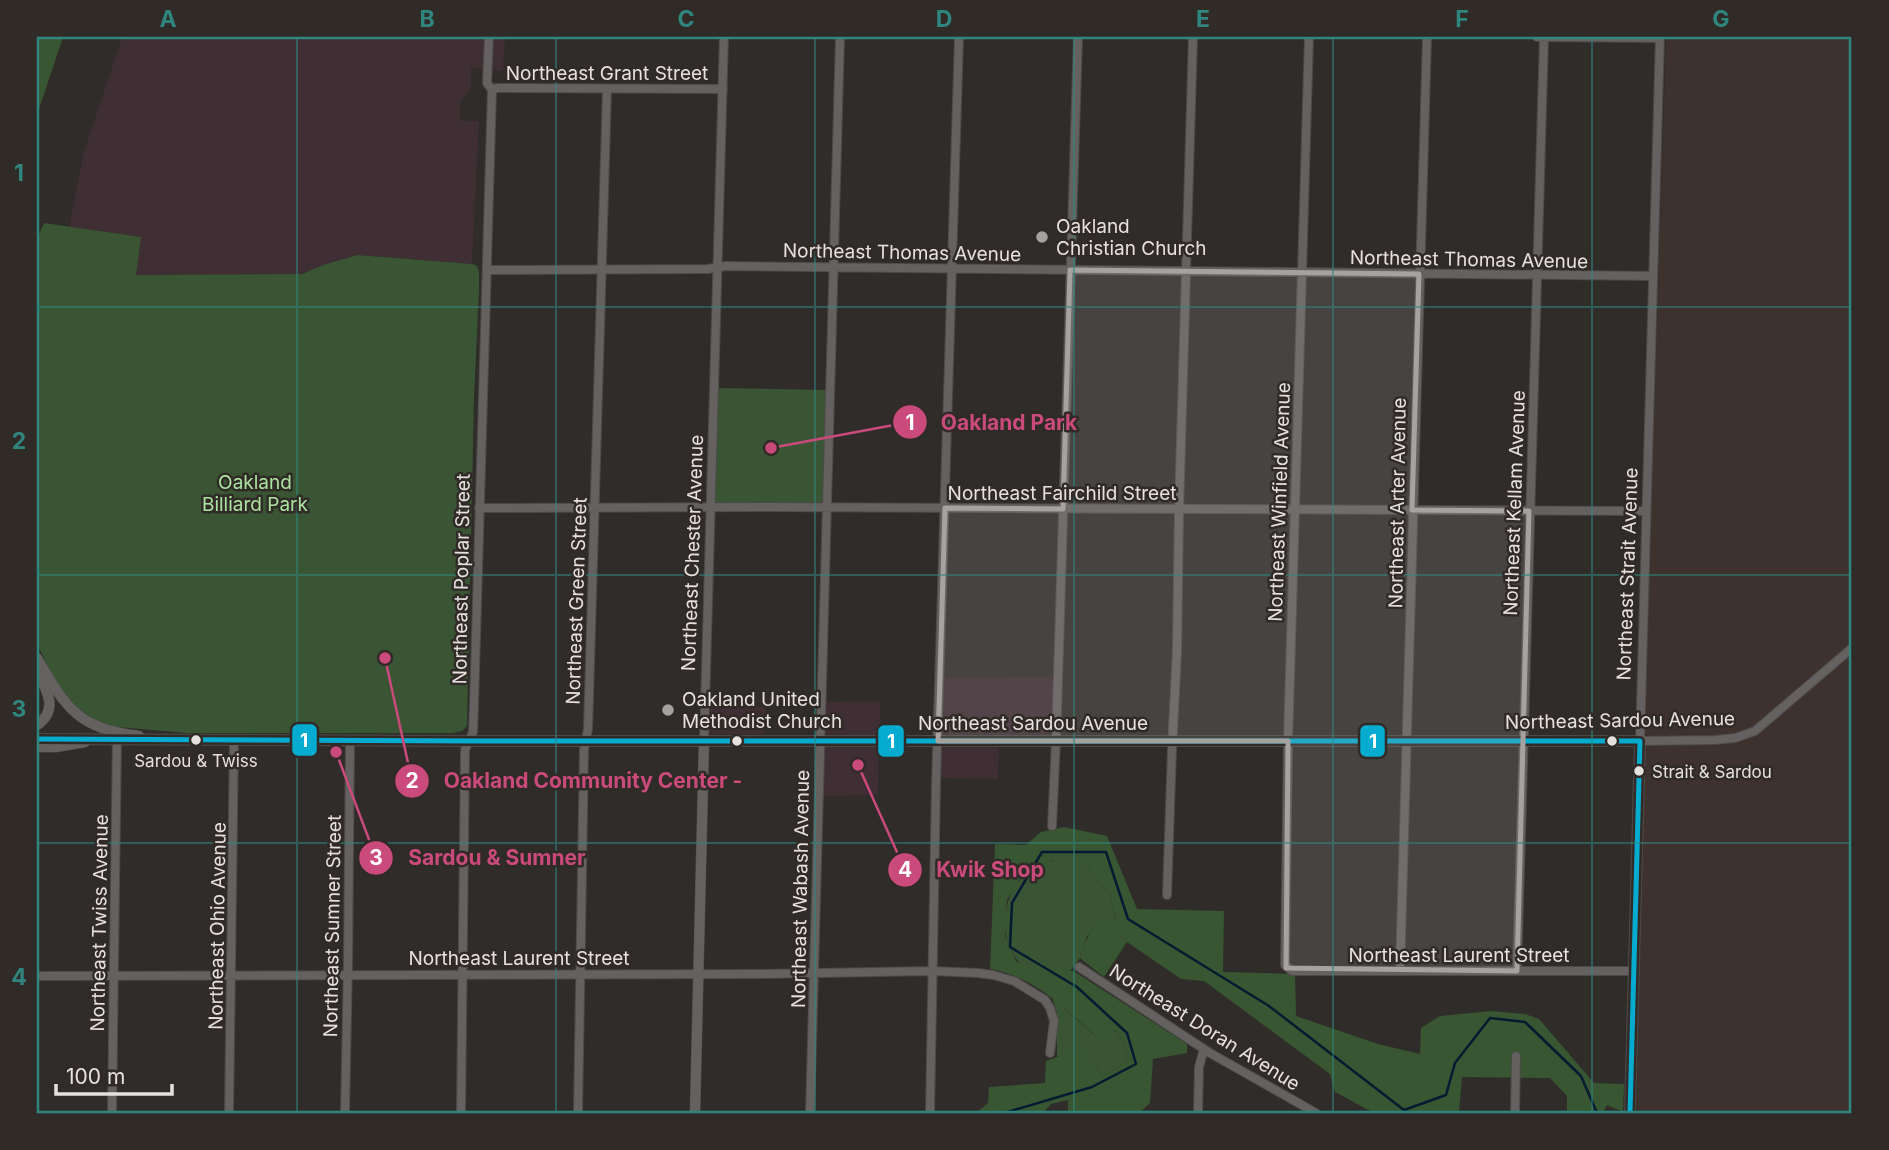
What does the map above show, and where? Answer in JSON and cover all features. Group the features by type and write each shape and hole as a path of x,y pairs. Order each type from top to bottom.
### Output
{"main road":[{"name":"Northeast Sardou Avenue","path":"37,739 1640,741"},
{"name":"Northeast Strait Avenue","path":"1630,1113 1640,741"}],"street":[{"name":"Northeast Poplar Street","path":"461,1113 465,750 473,732 492,90 488,83 489,37"},
{"name":"Northeast Chester Avenue","path":"695,1113 724,37"},
{"name":"Northeast Wabash Avenue","path":"810,1113 840,37"},
{"path":"930,1113 937,741 959,37"},
{"path":"1052,826 1078,37"},
{"path":"1167,895 1177,650 1193,37"},
{"name":"Northeast Winfield Avenue","path":"1286,968 1288,741 1309,37"},
{"name":"Northeast Arter Avenue","path":"1400,971 1427,37"},
{"path":"1536,37 1660,37"},
{"name":"Northeast Kellam Avenue","path":"1517,971 1544,37"},
{"name":"Northeast Strait Avenue","path":"1640,741 1660,37"},
{"name":"Northeast Green Street","path":"578,1113 584,750 589,716 607,89"},
{"name":"Northeast Grant Street","path":"492,90 723,89"},
{"name":"Northeast Thomas Avenue","path":"487,270 708,269 726,266 1653,276"},
{"name":"Northeast Fairchild Street","path":"478,509 711,507 1646,511"},
{"name":"Northeast Sardou Avenue","path":"1640,741 1715,740 1735,738 1755,731 1852,648"},
{"path":"37,658 55,689 72,710 117,737"},
{"path":"37,671 46,688 50,706 47,716 37,725"},
{"name":"Northeast Twiss Avenue","path":"112,1113 117,737"},
{"name":"Northeast Sardou Avenue","path":"37,747 56,747 97,740"},
{"name":"Northeast Ohio Avenue","path":"229,1113 234,740"},
{"name":"Northeast Sumner Street","path":"345,1113 350,740"},
{"name":"Northeast Doran Avenue","path":"1079,967 1204,1049 1304,1110 1316,1113"},
{"name":"Northeast Laurent Street","path":"1286,968 1292,971 1633,971"},
{"name":"Northeast Laurent Street","path":"37,976 932,971 978,973 1002,976 1041,996 1050,1008 1054,1021 1051,1053"},
{"path":"1198,1113 1199,1067 1204,1049"},
{"path":"1515,1113 1516,1056"}],"highlighted area":[{"path":"1070,270 1419,274 1412,510 1529,511 1517,971 1286,968 1288,741 938,741 945,508 1063,509"}],"shaded area":[{"path":"122,37 505,37 503,71 471,67 471,88 460,101 460,121 479,121 472,264 357,255 302,274 136,275 141,237 69,228 84,151"},
{"path":"1666,37 1852,37 1852,1113 1637,1113 1644,749"},
{"path":"1054,677 1052,728 1046,735 943,734 944,678"},
{"path":"880,701 881,735 826,733 826,702"},
{"path":"710,707 765,707 764,734 710,734"},
{"path":"828,746 879,746 878,795 821,796 823,750"},
{"path":"947,746 999,746 998,779 941,778 941,751"}],"green space":[{"path":"37,37 63,37 37,115"},
{"name":"Oakland Billiard Park","path":"44,223 141,237 136,275 302,274 357,255 477,266 479,290 467,726 462,731 187,733 117,727 98,721 74,706 56,682 37,644 37,239"},
{"path":"715,388 830,390 827,507 711,507"},
{"path":"1064,827 1107,836 1137,909 1224,911 1223,972 1295,974 1296,1016 1378,1044 1420,1054 1421,1028 1440,1016 1491,1011 1525,1014 1539,1019 1594,1083 1624,1084 1623,1112 1607,1105 1603,1113 1567,1113 1567,1096 1550,1078 1462,1077 1459,1113 1374,1113 1335,1092 1330,1074 1204,981 1181,979 1127,942 1104,977 1080,958 1091,932 1101,924 1116,919 1109,894 1089,869 1080,848 1051,861 1036,885 1021,877 1007,900 1005,936 1016,961 1032,970 1060,967 1075,972 1187,1044 1187,1053 1153,1059 1150,1103 1139,1113 1068,1113 1068,1100 1051,1104 1043,1113 976,1113 988,1103 989,1087 1045,1083 1046,1061 1081,1048 1102,1077 1128,1061 1123,1041 1115,1030 1102,1042 1051,997 1007,973 990,969 995,844 1026,845 1041,832"},
{"path":"1081,847 1089,869 1109,894 1116,920 1087,936 1080,958 1070,971 1027,968 1017,960 1005,933 1009,900 1014,888 1032,871"},
{"path":"1052,997 1102,1042 1114,1029 1123,1041 1128,1061 1102,1077 1081,1049 1057,1057 1057,1013"}],"waterway":[{"path":"1004,1113 1092,1087 1136,1064 1127,1033 1077,987 1010,947 1012,903 1042,852 1106,852 1128,919 1269,1006 1404,1110 1446,1095 1455,1063 1490,1018 1525,1022 1581,1076 1597,1113"}],"transit line":[{"name":"1","path":"37,739 1640,741"},
{"name":"1","path":"1630,1113 1640,741"}],"place":[{"name":"Oakland Christian Church","path":"1042,237"},
{"name":"Oakland Park","path":"771,448"},
{"name":"Oakland Community Center -","path":"385,658"},
{"name":"Oakland United Methodist Church","path":"668,710"},
{"name":"Sardou & Twiss","path":"196,740"},
{"name":"Sardou & Sumner","path":"336,752"},
{"name":"Kwik Shop","path":"858,765"},
{"name":"Strait & Sardou","path":"1639,771"}]}
